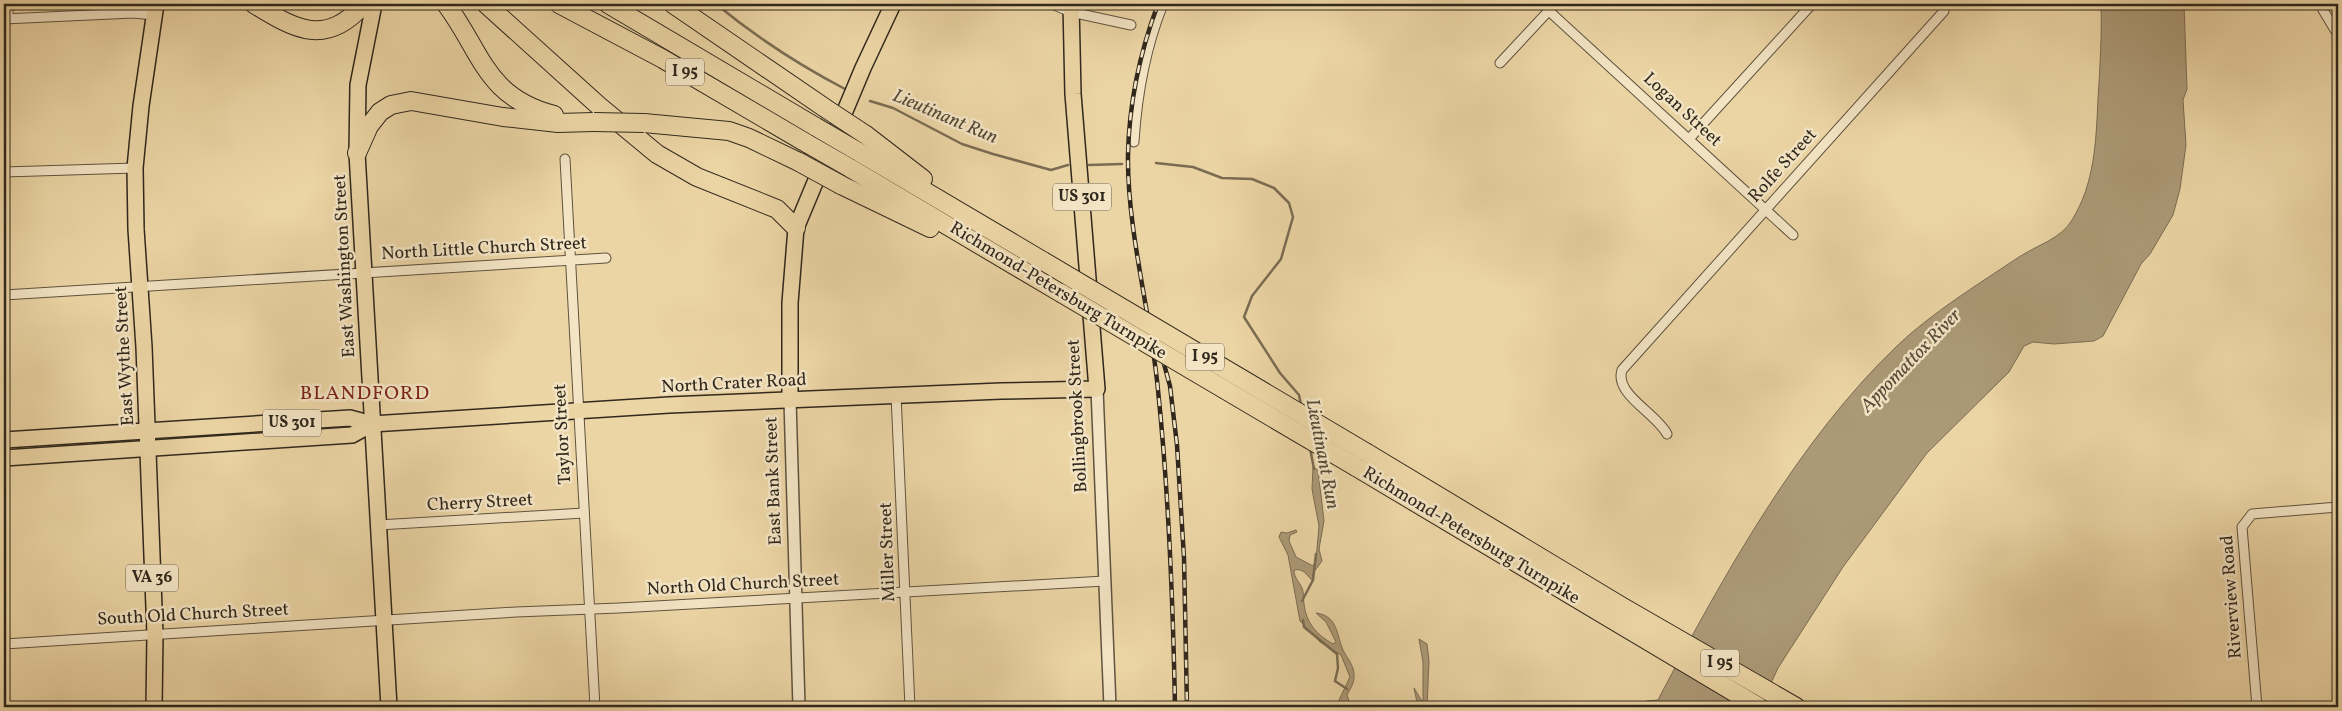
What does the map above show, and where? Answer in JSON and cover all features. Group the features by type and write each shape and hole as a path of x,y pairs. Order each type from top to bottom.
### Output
{"highway":[{"path":"254,4 294,27 316,31 338,27 364,4"},
{"path":"446,4 479,61 505,90 525,104 545,112 594,122"},
{"path":"486,4 599,106 657,154 697,177 777,209 796,228"},
{"name":"Richmond-Petersburg Turnpike","path":"559,4 663,59 850,168 1759,707"},
{"name":"Richmond-Petersburg Turnpike","path":"608,4 1795,707"},
{"path":"661,4 721,37"},
{"path":"673,4 866,136 991,230"},
{"path":"357,153 369,126 380,112 392,105 411,101 503,117 558,123 644,123 729,131 749,138 799,162 841,185 1034,278"}],"main road":[{"name":"East Washington Street","path":"374,4 358,85 357,153 389,707"},
{"name":"East Bank Street","path":"790,400 790,303 796,228 863,68 893,4"},
{"name":"Bollingbrook Street","path":"1071,8 1073,94 1098,389"},
{"name":"East Wythe Street","path":"154,707 155,634 141,286 136,229 135,168 140,106 155,9"},
{"name":"North Crater Road","path":"372,424 790,400 1098,389"},
{"name":"US 301","path":"4,440 350,418 372,424"},
{"name":"US 301","path":"4,458 352,436 372,424"}],"street":[{"path":"8,4 6,19 127,13 155,9"},
{"path":"1052,4 1130,25"},
{"path":"1134,142 1139,83 1153,31 1163,4"},
{"path":"1689,139 1812,4"},
{"name":"Rolfe Street","path":"1667,434 1657,419 1624,390 1620,381 1622,370 1934,23 1944,11 1943,4"},
{"path":"2322,4 2323,10 2338,35"},
{"path":"1500,63 1552,7"},
{"name":"Logan Street","path":"1552,7 1689,139 1793,235"},
{"name":"Taylor Street","path":"565,159 569,260 595,707"},
{"path":"4,172 135,168"},
{"name":"North Little Church Street","path":"4,295 606,258"},
{"name":"Bollingbrook Street","path":"1098,389 1110,707"},
{"name":"Miller Street","path":"896,395 910,707"},
{"name":"East Bank Street","path":"790,400 799,707"},
{"name":"Riverview Road","path":"2257,707 2242,527 2252,514 2338,507"},
{"name":"Cherry Street","path":"378,525 584,513"},
{"name":"North Old Church Street","path":"384,620 1105,581"},
{"name":"South Old Church Street","path":"4,644 384,620"}],"water":[{"name":"Appomattox River","path":"2101,4 2184,4 2187,89 2183,100 2186,145 2180,189 2173,215 2150,254 2141,264 2103,336 2094,341 2054,344 2033,342 2024,346 2009,372 1927,453 1843,567 1778,668 1760,707 1645,707 1646,701 1658,700 1736,558 1795,466 1827,423 1861,383 1897,346 1924,322 2019,257 2055,237 2072,220 2080,206 2090,177 2093,161 2101,51"},
{"path":"1313,467 1318,470 1324,521 1319,549 1322,561 1313,573 1312,580 1305,572 1300,570 1294,570 1294,573 1303,590 1305,611 1313,628 1333,644 1336,642 1326,622 1316,613 1329,618 1336,628 1341,646 1354,673 1354,680 1347,695 1351,707 1343,707 1339,700 1350,677 1341,655 1320,642 1300,621 1288,555 1279,537 1281,532 1287,533 1296,530 1297,532 1290,535 1289,541 1296,557 1313,566 1316,560 1319,526 1312,489"},
{"path":"1419,639 1427,644 1429,661 1427,707 1418,707 1414,688 1423,703 1423,662"}],"waterway":[{"name":"Lieutinant Run","path":"716,4 778,50 845,89"},
{"name":"Lieutinant Run","path":"870,101 893,108 962,144 1051,170 1068,165"},
{"name":"Lieutinant Run","path":"1156,163 1193,167 1222,178 1252,179 1274,188 1289,203 1293,217 1281,259 1252,296 1244,317 1280,373 1299,395 1301,405"},
{"name":"Lieutinant Run","path":"1089,165 1122,164"},
{"name":"Lieutinant Run","path":"1310,448 1314,469"},
{"name":"Lieutinant Run","path":"1302,601 1313,580 1316,554"},
{"name":"Lieutinant Run","path":"1303,620 1304,627 1337,654 1338,668 1335,681 1347,689"}],"railway":[{"path":"1158,4 1141,59 1133,97 1128,155 1131,213 1155,361 1162,430 1170,549 1175,707"},
{"path":"1158,342 1170,386 1177,445 1184,558 1187,707"}],"district":[{"name":"BLANDFORD","path":"365,394"}]}
